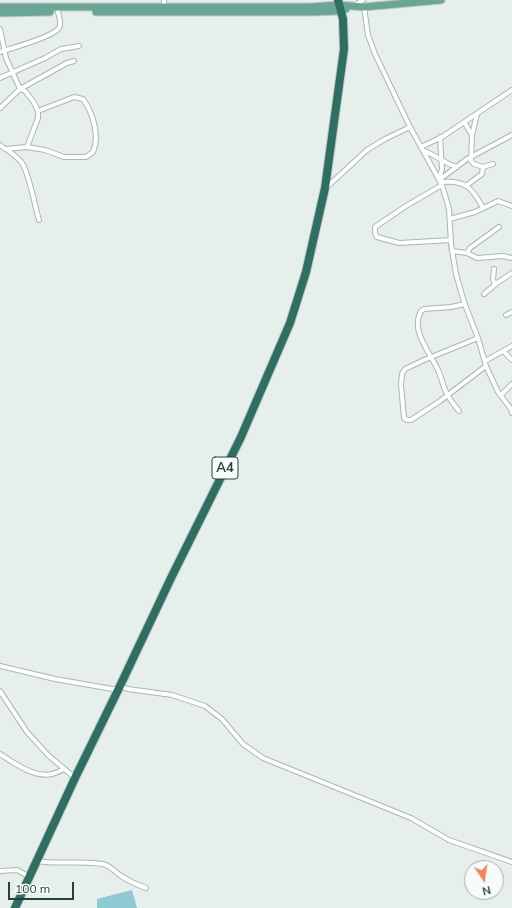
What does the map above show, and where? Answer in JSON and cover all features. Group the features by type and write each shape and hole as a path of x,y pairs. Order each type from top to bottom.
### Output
{"highway":[{"name":"A4","path":"15,908 75,778 171,578 241,437 290,323 306,272 325,188 344,49 344,19 339,5"}],"main road":[{"path":"0,7 164,3 310,7 339,5 353,7 364,4 441,0"},
{"path":"0,13 313,12 339,5"}],"street":[{"path":"364,4 368,35 375,54 410,127 441,182 446,197 450,219 452,251 456,274 465,304 486,364 501,395 512,411"},
{"path":"2,51 56,31 61,23 58,12"},
{"path":"0,29 2,51 20,89 25,91 33,101 38,111 38,118 27,147"},
{"path":"0,78 45,58 61,49 79,46"},
{"path":"0,108 20,89 67,63 74,61"},
{"path":"423,149 512,90"},
{"path":"5,149 27,147 45,150 64,157 91,155 97,138 88,106 81,98 71,98 38,111"},
{"path":"477,114 472,135 470,158 474,164 483,167 493,164"},
{"path":"464,122 472,135"},
{"path":"325,188 367,150 385,139 410,127"},
{"path":"451,240 399,243 377,237 375,233 376,227 441,182 457,167 470,158 512,135"},
{"path":"440,138 442,161 441,182"},
{"path":"0,145 23,164 39,220"},
{"path":"423,149 442,161 457,167"},
{"path":"467,185 482,174 483,167"},
{"path":"441,182 456,182 467,185 477,197 482,208"},
{"path":"450,219 475,212 498,201 512,206"},
{"path":"467,253 470,248 499,227"},
{"path":"452,251 467,253 476,258 503,256 512,258"},
{"path":"494,270 495,285"},
{"path":"484,294 512,273"},
{"path":"459,411 447,395 439,371 422,342 418,327 418,315 421,310 465,304"},
{"path":"506,315 512,312"},
{"path":"478,338 411,365 405,369 402,374 401,385 404,418 411,420 512,346"},
{"path":"504,352 512,360"},
{"path":"501,395 512,384"},
{"path":"0,666 56,679 172,695 205,706 222,719 243,744 263,758 411,818 449,840 512,862"},
{"path":"0,691 27,732 41,748 75,778"},
{"path":"0,754 15,764 35,772 51,774 64,769"},
{"path":"38,861 53,864 81,862 104,864 138,886 146,888"},
{"path":"0,871 17,870 30,878"}],"water":[{"path":"132,890 137,908 97,908 97,899"}]}
